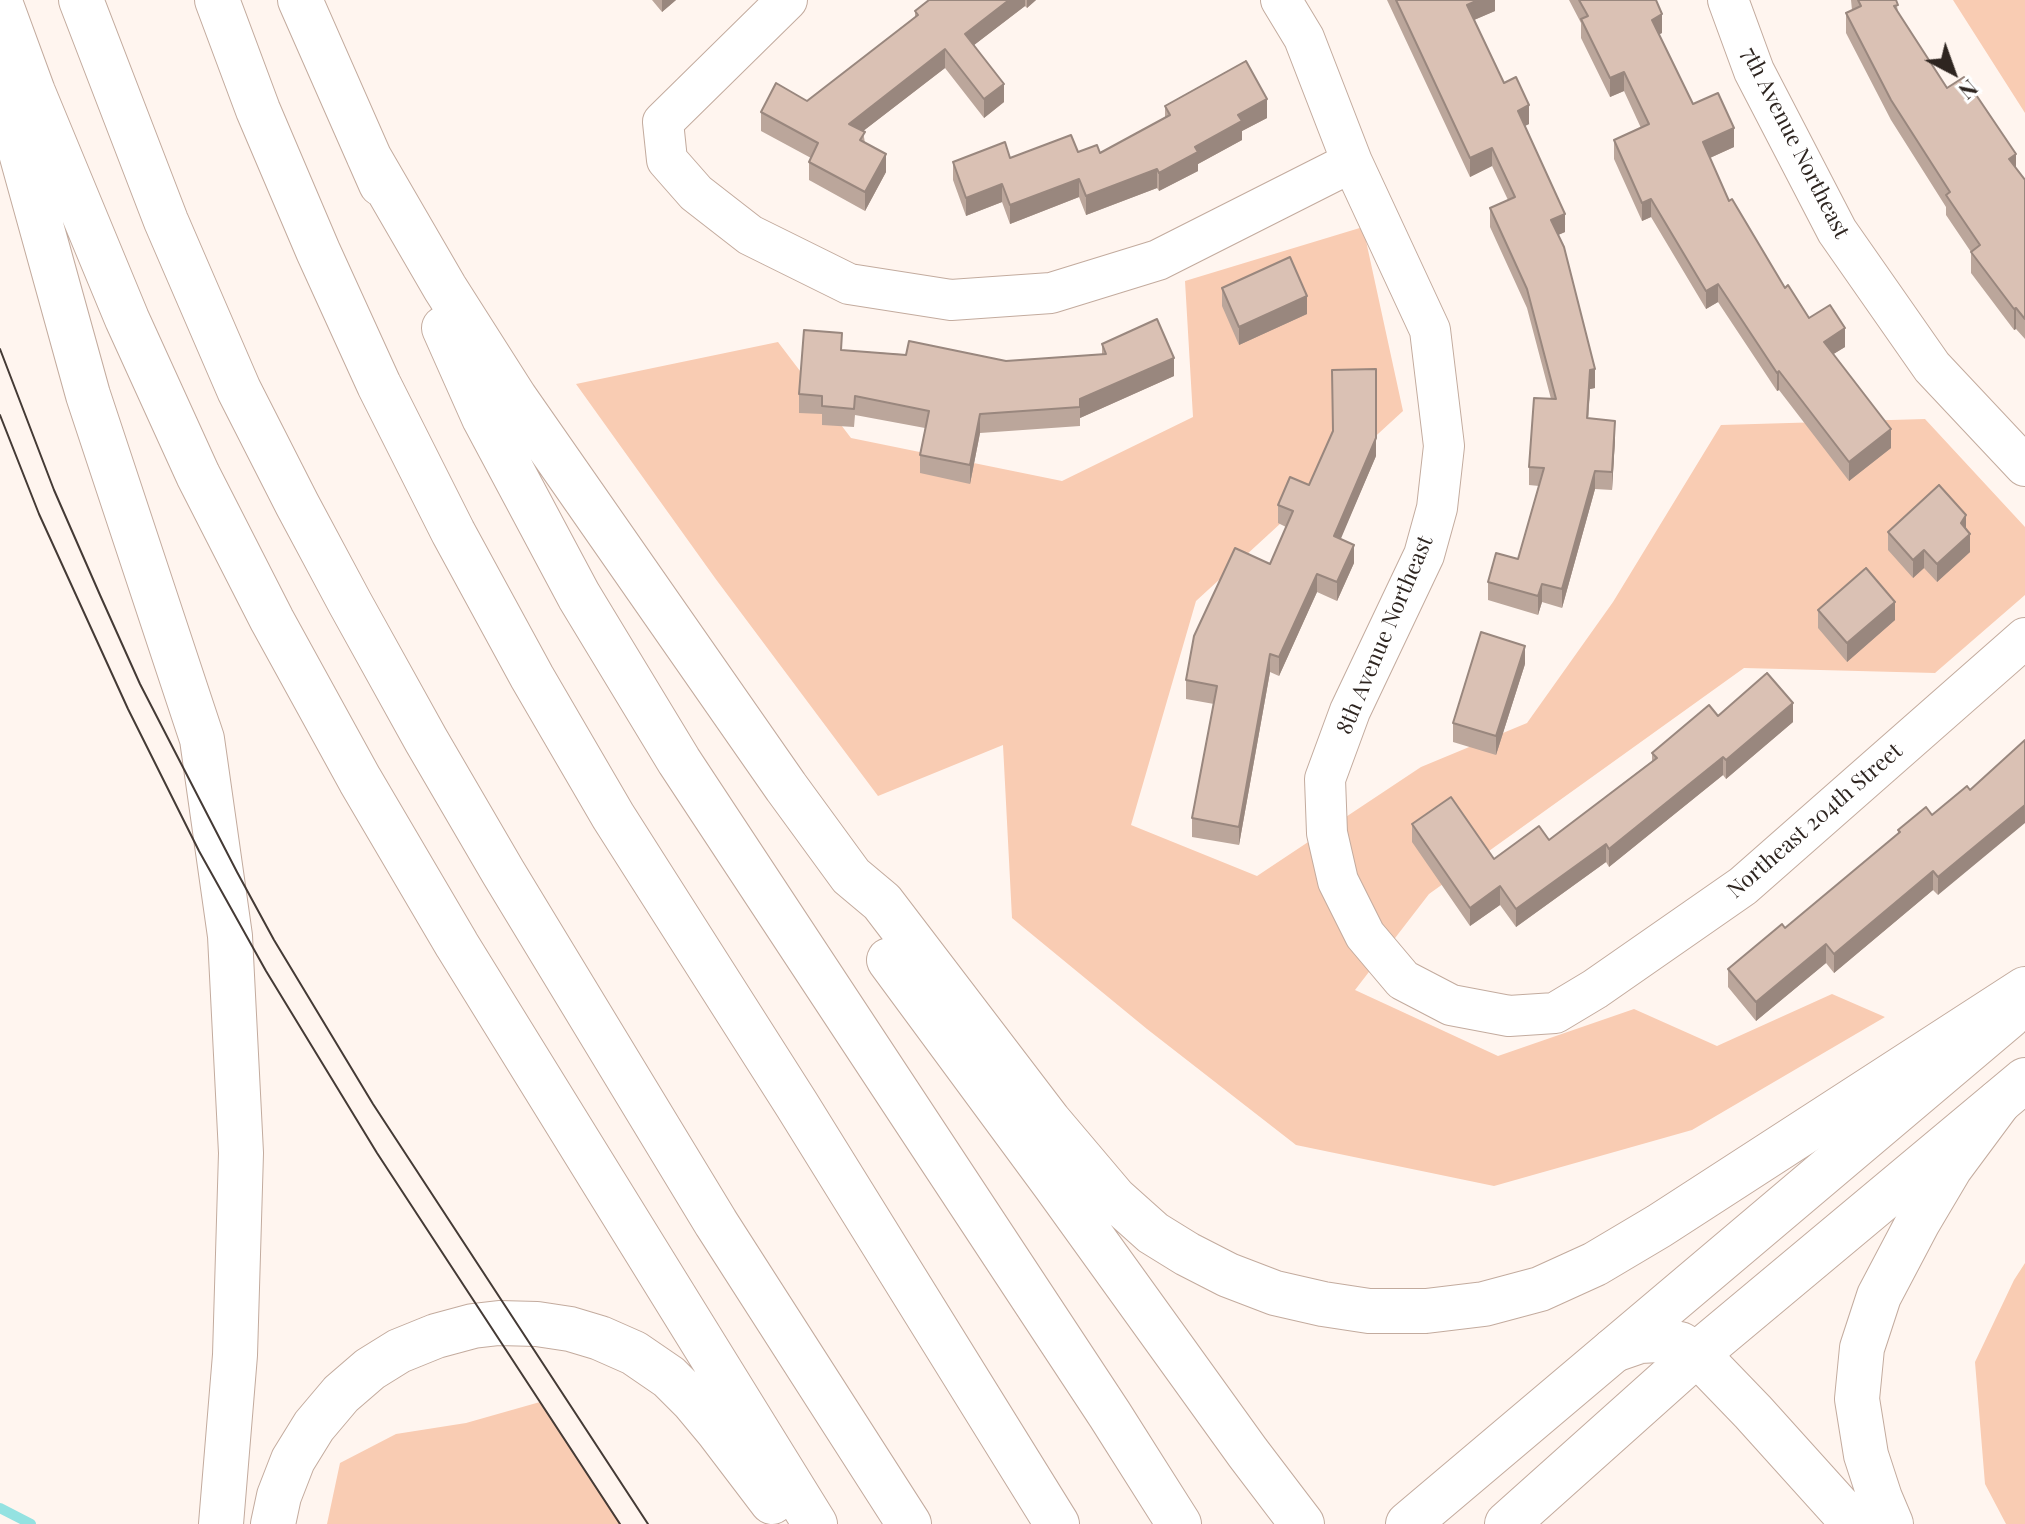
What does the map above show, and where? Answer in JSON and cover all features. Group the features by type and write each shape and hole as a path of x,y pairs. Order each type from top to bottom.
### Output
{"main road":[{"path":"81,0 166,221 239,390 350,603 441,766 716,1223 909,1524"},
{"path":"217,0 258,110 379,385 453,532 532,677 613,816 1057,1524"},
{"path":"300,0 484,418 579,596 679,761 1179,1524"},
{"path":"0,2 33,92 127,319 198,475 272,620 360,780 457,945 815,1524"},
{"path":"0,69 88,395 202,739 230,936 241,1153 235,1355 221,1524"},
{"path":"369,157 445,288 515,398 851,876 882,902 1049,1121 1115,1199 1153,1233 1228,1275 1275,1293 1369,1311 1426,1311 1484,1304 1540,1289 1595,1264 1659,1226 2025,989"},
{"path":"851,876 861,920 1302,1524"},
{"path":"1408,1524 2025,1003"},
{"path":"1507,1524 1697,1354 2012,1091"},
{"path":"1891,1524 1866,1455 1857,1399 1862,1348 1879,1296 1918,1222 1950,1168 2012,1091"},
{"path":"273,1524 279,1496 293,1460 314,1426 341,1394 370,1369 399,1351 436,1336 499,1323 537,1324 600,1338 634,1353 669,1377 718,1431 789,1524"},
{"path":"1614,1350 1640,1341 1659,1340 1680,1344 1697,1354 1854,1524"}],"street":[{"path":"787,0 663,122 667,160 696,193 750,235 849,284 951,300 1051,293 1158,260 1352,162"},
{"name":"8th Avenue Northeast","path":"1281,0 1304,38 1352,162 1430,330 1444,446 1437,508 1424,555 1350,711 1325,779 1327,833 1338,881 1365,935 1403,980 1451,1005 1509,1016 1555,1013 1595,989"},
{"name":"7th Avenue Northeast","path":"1728,0 1754,71 1837,231 1932,367 2025,466"},
{"name":"Northeast 204th Street","path":"1595,989 1743,886 2025,638"}],"shaded area":[{"path":"1953,0 2025,0 2025,113"},
{"path":"1363,227 1403,411 1196,601 1131,825 1257,876 1421,767 1527,723 1613,602 1721,425 1925,419 2025,527 2025,595 1935,673 1744,668 1429,894 1355,990 1498,1056 1634,1009 1717,1046 1832,994 1885,1017 1692,1130 1494,1186 1296,1145 1147,1029 1012,918 1003,745 878,796 715,578 576,384 778,342 851,438 1062,481 1193,417 1185,281"},
{"path":"2025,1263 2025,1524 2006,1524 1985,1484 1975,1362"},
{"path":"540,1402 621,1524 327,1524 340,1463 396,1434 466,1423"}],"building":[{"path":"929,0 1009,0 965,34 1004,84 984,99 945,49 849,124 865,132 860,140 886,154 865,192 809,162 818,143 761,112 776,83 807,101 918,15 915,11"},
{"path":"1396,0 1478,0 1467,5 1504,83 1516,77 1529,105 1518,111 1565,214 1551,220 1564,247 1595,369 1590,370 1587,418 1615,421 1612,472 1595,471 1562,589 1542,584 1538,596 1488,582 1496,553 1518,559 1544,468 1529,467 1534,398 1556,399 1527,289 1490,208 1515,197 1492,148 1470,158"},
{"path":"1579,0 1656,0 1662,14 1652,20 1693,104 1718,93 1734,128 1703,142 1729,201 1732,199 1785,288 1788,285 1809,318 1830,305 1845,328 1824,342 1891,429 1849,462 1779,371 1777,373 1718,284 1706,291 1651,199 1642,203 1614,140 1649,124 1624,72 1610,78 1581,19 1588,16"},
{"path":"1858,0 1896,0 1898,5 1894,6 1947,88 1964,77 2016,154 2009,159 2025,180 2025,319 1971,252 1980,245 1946,195 1950,192 1891,100 1846,13 1861,6"},
{"path":"1246,61 1267,99 1238,115 1242,121 1195,147 1198,152 1159,173 1157,169 1086,196 1079,179 1010,205 1002,184 966,198 953,162 1005,142 1010,158 1071,135 1078,152 1097,145 1100,153 1170,115 1165,106"},
{"path":"1290,257 1307,296 1239,327 1222,288"},
{"path":"1157,319 1174,358 1080,399 1080,407 980,414 970,465 920,455 929,411 855,396 854,409 822,406 822,396 799,394 804,330 842,333 841,350 906,355 909,341 1006,361 1106,354 1102,344"},
{"path":"1376,369 1376,438 1334,536 1354,545 1337,582 1317,574 1279,657 1270,654 1239,827 1192,818 1217,686 1186,680 1194,636 1235,548 1270,564 1293,511 1278,505 1290,477 1309,485 1333,431 1332,370"},
{"path":"1939,485 1966,515 1961,523 1970,534 1937,564 1924,550 1913,560 1888,532"},
{"path":"1866,568 1895,602 1847,643 1818,610"},
{"path":"1481,632 1525,646 1496,736 1453,723"},
{"path":"1767,673 1793,703 1726,760 1723,757 1609,849 1606,844 1516,909 1500,886 1470,908 1412,824 1451,797 1494,859 1539,826 1549,840 1657,758 1652,753 1709,705 1718,716"},
{"path":"2025,740 2025,805 1938,877 1933,871 1834,954 1826,944 1756,1002 1728,969 1782,924 1785,928 1926,807 1932,815 1967,786 1970,790"}],"waterway":[{"path":"0,1508 31,1524"}],"tram line":[{"path":"0,349 54,490 140,684 274,940 373,1104 648,1524"},
{"path":"0,415 39,514 128,709 199,851 266,971 377,1153 620,1524"}]}
